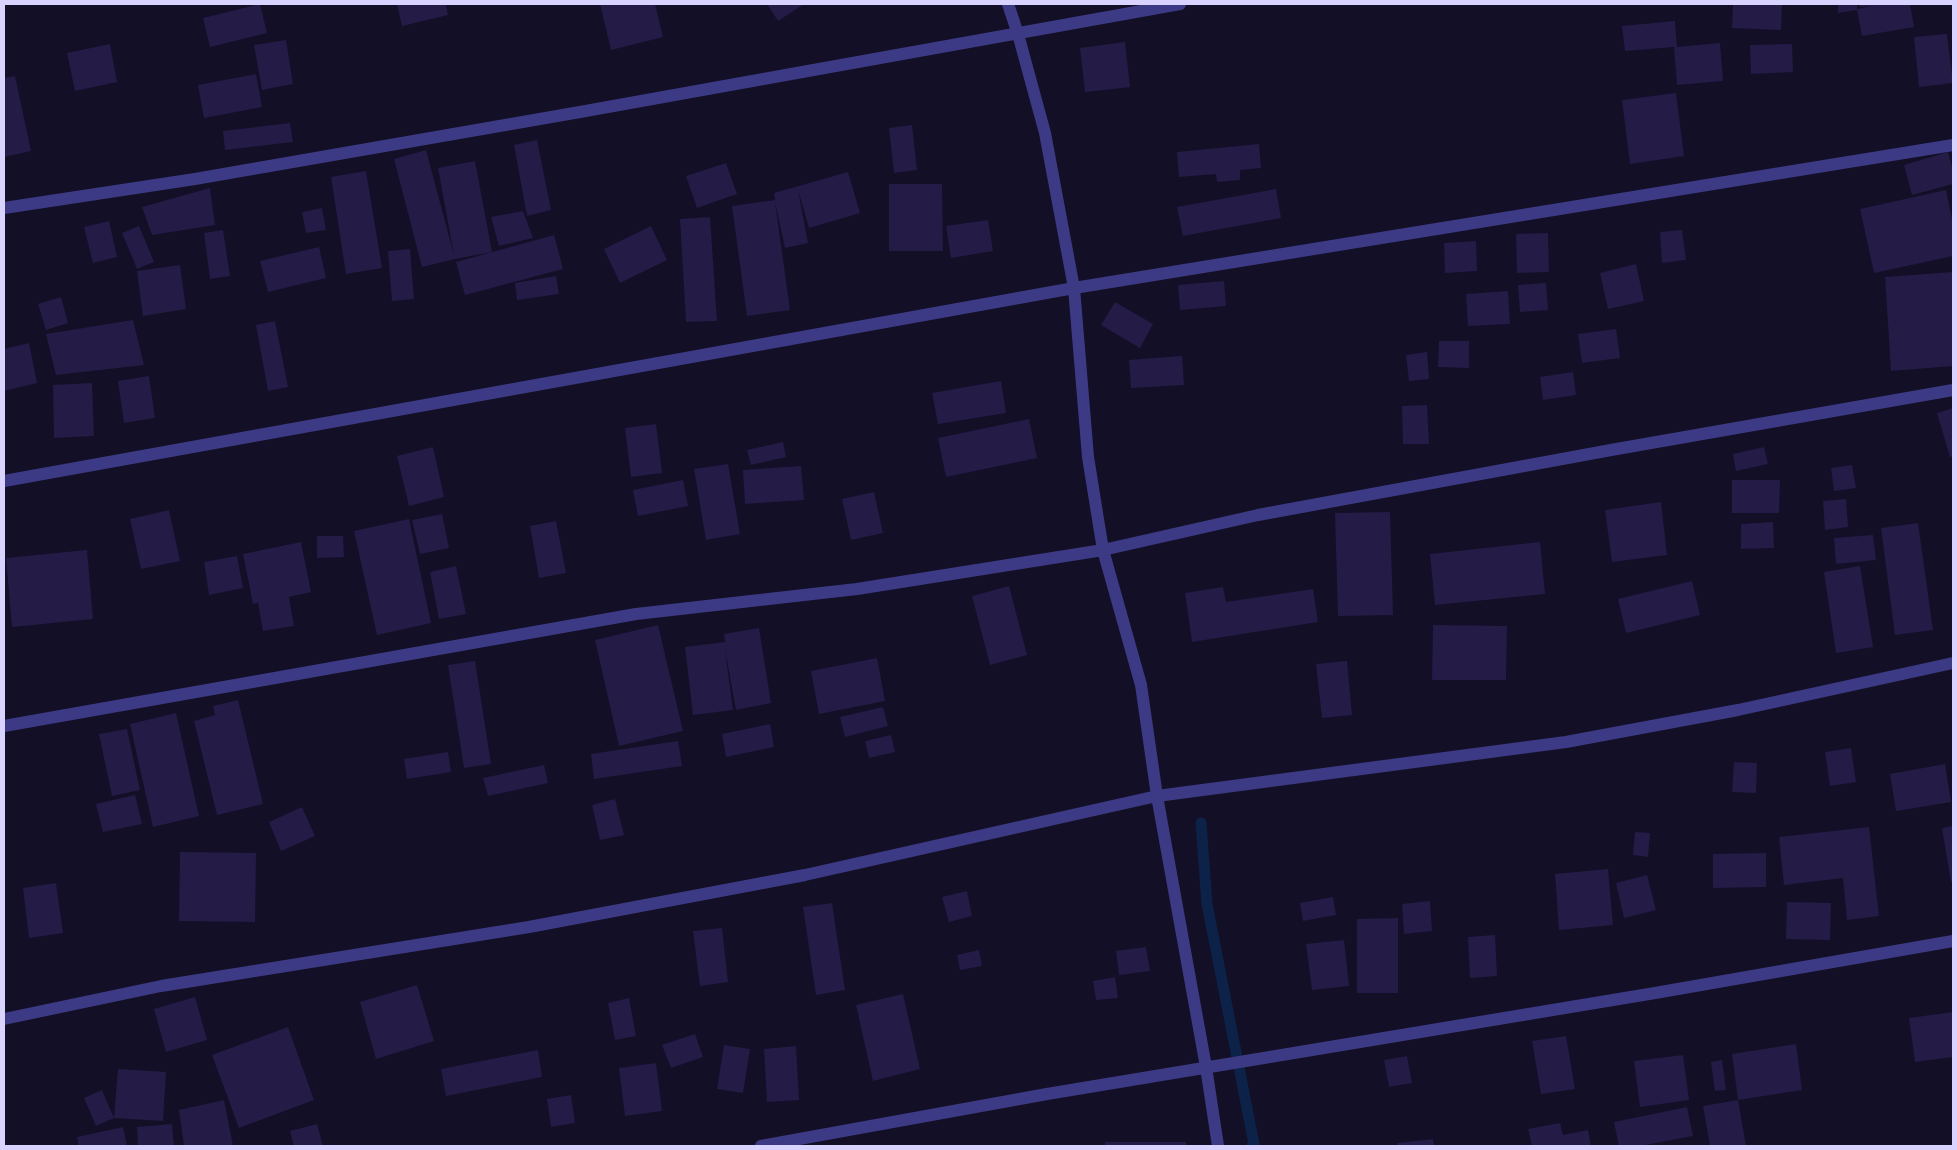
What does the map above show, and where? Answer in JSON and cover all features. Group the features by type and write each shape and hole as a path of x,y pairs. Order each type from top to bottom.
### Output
{"street":[{"path":"1008,4 1045,133 1074,288 1088,457 1103,550 1141,685 1157,796 1206,1067 1218,1146"},
{"path":"4,208 233,172 1180,4"},
{"path":"4,481 1074,288 1953,145"},
{"path":"4,726 636,614 857,589 1103,550 1258,515 1953,390"},
{"path":"4,1019 161,986 529,927 805,875 1157,796 1566,742 1738,710 1953,664"},
{"path":"762,1146 1047,1094 1953,941"}],"building":[{"path":"260,4 267,33 210,47 203,18"},
{"path":"397,4 446,4 448,15 402,26"},
{"path":"600,4 655,4 663,37 611,50"},
{"path":"767,4 804,4 778,21"},
{"path":"1733,4 1782,4 1781,30 1732,28"},
{"path":"1838,4 1857,4 1857,9 1871,6 1860,7 1859,4 1910,4 1914,27 1862,36 1857,10 1838,13"},
{"path":"1675,21 1677,47 1720,43 1723,81 1677,85 1674,47 1625,51 1622,26"},
{"path":"1947,34 1953,83 1919,87 1914,37"},
{"path":"286,40 293,84 262,90 254,45"},
{"path":"1125,42 1130,87 1085,92 1080,48"},
{"path":"110,44 117,82 75,91 67,53"},
{"path":"1792,44 1793,72 1751,74 1750,45"},
{"path":"256,74 262,107 204,118 198,85"},
{"path":"15,76 31,151 4,157 4,78"},
{"path":"1676,93 1684,156 1630,164 1622,100"},
{"path":"290,123 293,142 225,150 223,131"},
{"path":"912,125 917,170 894,173 889,128"},
{"path":"537,140 551,210 527,216 514,145"},
{"path":"1259,144 1261,168 1240,170 1240,180 1217,182 1216,174 1179,177 1177,152"},
{"path":"426,150 454,255 438,168 475,161 492,252 422,267 394,159"},
{"path":"1948,152 1953,171 1953,184 1912,195 1904,165"},
{"path":"726,163 737,194 697,208 686,176"},
{"path":"366,171 382,268 346,274 331,177"},
{"path":"848,172 860,213 809,228 798,190 808,243 785,248 775,202 790,310 747,316 732,206 775,200 774,193"},
{"path":"889,184 942,184 943,251 889,251"},
{"path":"210,188 215,225 152,235 142,207"},
{"path":"1276,189 1281,218 1183,236 1177,207"},
{"path":"1946,190 1953,224 1953,256 1874,273 1860,209"},
{"path":"322,208 326,230 306,233 302,212"},
{"path":"523,211 533,238 499,246 491,217"},
{"path":"710,217 717,321 686,322 680,219"},
{"path":"988,220 993,251 951,258 946,226"},
{"path":"109,221 117,257 93,263 84,227"},
{"path":"139,226 154,262 137,269 122,233"},
{"path":"651,226 667,260 620,283 604,249"},
{"path":"223,230 230,276 210,279 204,233"},
{"path":"1682,230 1686,260 1662,263 1660,232"},
{"path":"1548,233 1549,272 1517,273 1516,234"},
{"path":"554,235 563,269 465,295 456,262"},
{"path":"1476,241 1477,271 1445,273 1444,243"},
{"path":"319,247 326,278 268,292 260,261"},
{"path":"410,249 414,299 392,301 388,251"},
{"path":"1636,264 1644,301 1608,309 1600,273"},
{"path":"180,265 186,309 143,316 137,271"},
{"path":"1953,272 1953,366 1891,371 1885,277"},
{"path":"556,276 559,294 517,300 515,283"},
{"path":"1224,281 1226,306 1180,310 1178,285"},
{"path":"1546,283 1548,310 1520,312 1518,285"},
{"path":"1508,291 1510,324 1468,326 1466,294"},
{"path":"61,297 68,323 46,330 38,304"},
{"path":"1115,302 1153,324 1140,348 1101,325"},
{"path":"133,320 144,365 56,375 46,334"},
{"path":"275,321 288,387 268,391 256,325"},
{"path":"1616,329 1620,358 1582,363 1578,334"},
{"path":"1439,341 1469,341 1469,368 1438,367"},
{"path":"29,343 37,383 4,391 4,349"},
{"path":"1427,352 1429,379 1409,381 1406,355"},
{"path":"1182,356 1184,385 1131,388 1129,360"},
{"path":"1573,372 1576,395 1543,400 1540,377"},
{"path":"149,376 155,418 124,423 118,381"},
{"path":"1001,381 1006,413 938,424 932,393"},
{"path":"92,383 94,436 54,438 53,385"},
{"path":"1427,405 1429,444 1403,444 1402,406"},
{"path":"1953,408 1953,456 1950,457 1937,413"},
{"path":"1029,419 1037,458 946,477 938,438"},
{"path":"656,424 662,473 631,477 625,428"},
{"path":"783,442 786,457 751,465 747,450"},
{"path":"433,447 444,497 409,506 397,456"},
{"path":"1764,447 1768,464 1736,471 1733,454"},
{"path":"728,464 740,534 706,540 694,469"},
{"path":"1852,465 1856,488 1834,491 1831,468"},
{"path":"801,466 804,500 745,504 743,470"},
{"path":"683,480 688,506 638,516 633,490"},
{"path":"1732,480 1780,480 1779,513 1732,513"},
{"path":"874,492 883,533 851,540 842,499"},
{"path":"1846,499 1848,527 1825,530 1823,501"},
{"path":"1661,502 1667,555 1612,562 1605,510"},
{"path":"169,510 180,561 141,569 130,519"},
{"path":"1390,512 1393,615 1338,616 1335,513"},
{"path":"442,514 449,548 420,554 412,520"},
{"path":"409,519 431,623 377,635 354,531"},
{"path":"556,521 566,573 539,578 530,526"},
{"path":"1773,522 1774,548 1741,549 1741,524"},
{"path":"1918,523 1933,630 1895,635 1881,528"},
{"path":"1873,535 1876,560 1836,564 1834,538"},
{"path":"317,536 343,536 344,557 317,558"},
{"path":"301,542 311,592 289,597 294,626 263,631 258,603 253,604 243,554"},
{"path":"1540,542 1545,594 1435,605 1430,554"},
{"path":"87,550 93,619 12,627 6,558"},
{"path":"237,556 243,588 209,595 204,562"},
{"path":"456,566 466,614 439,619 430,572"},
{"path":"1860,566 1873,647 1836,653 1824,572"},
{"path":"1692,581 1700,615 1626,633 1618,599"},
{"path":"1009,586 1027,655 990,665 972,596"},
{"path":"1223,587 1226,602 1313,589 1318,622 1192,642 1185,593"},
{"path":"658,625 683,731 619,746 595,640"},
{"path":"1433,625 1507,626 1506,680 1432,680"},
{"path":"759,628 771,703 736,710 725,649 733,710 693,715 685,647 725,642 724,634"},
{"path":"877,658 885,701 819,714 811,671"},
{"path":"475,661 491,764 464,768 448,665"},
{"path":"1347,661 1352,715 1322,718 1316,664"},
{"path":"238,700 263,804 217,815 194,721 215,715 213,706"},
{"path":"883,707 888,726 845,737 840,717"},
{"path":"176,713 199,816 153,827 130,724"},
{"path":"770,724 774,747 726,757 722,734"},
{"path":"127,729 140,790 112,796 99,734"},
{"path":"891,735 895,752 869,758 865,741"},
{"path":"678,741 682,766 594,779 591,754"},
{"path":"1851,748 1856,782 1830,786 1825,752"},
{"path":"448,752 451,772 407,779 404,759"},
{"path":"1734,762 1757,763 1756,793 1732,792"},
{"path":"1945,764 1951,802 1896,811 1890,774"},
{"path":"544,765 548,783 488,796 483,778"},
{"path":"135,795 142,824 103,832 96,804"},
{"path":"615,799 624,835 600,840 592,805"},
{"path":"302,807 315,836 281,851 269,822"},
{"path":"1953,826 1953,881 1951,882 1942,828"},
{"path":"1869,827 1879,916 1847,920 1843,878 1784,885 1779,837"},
{"path":"1635,832 1650,833 1648,857 1633,855"},
{"path":"180,852 256,853 255,922 179,921"},
{"path":"1766,853 1766,887 1713,888 1713,854"},
{"path":"1608,869 1613,925 1559,930 1555,874"},
{"path":"1647,875 1656,910 1624,918 1616,883"},
{"path":"56,883 63,933 29,938 23,888"},
{"path":"967,891 972,916 949,922 942,897"},
{"path":"1333,897 1336,915 1303,921 1300,903"},
{"path":"1430,901 1432,931 1404,934 1402,904"},
{"path":"1787,902 1831,903 1830,940 1786,939"},
{"path":"832,903 845,990 816,995 803,907"},
{"path":"1398,918 1398,993 1357,993 1357,919"},
{"path":"722,928 728,982 700,986 693,931"},
{"path":"1495,935 1497,976 1470,978 1468,937"},
{"path":"1344,940 1349,986 1312,990 1306,944"},
{"path":"1146,947 1150,971 1119,975 1116,951"},
{"path":"979,950 982,966 960,970 957,955"},
{"path":"1115,977 1118,998 1096,1000 1093,981"},
{"path":"417,985 434,1041 376,1059 360,1002"},
{"path":"903,994 920,1069 873,1081 856,1005"},
{"path":"195,997 207,1040 166,1052 154,1009"},
{"path":"629,998 636,1036 615,1040 608,1003"},
{"path":"1953,1012 1953,1057 1915,1062 1909,1018"},
{"path":"288,1027 314,1100 239,1128 212,1055"},
{"path":"695,1034 703,1057 671,1068 662,1045"},
{"path":"1566,1036 1575,1089 1541,1094 1532,1041"},
{"path":"1796,1044 1802,1090 1738,1100 1732,1054"},
{"path":"724,1045 750,1049 743,1093 717,1089"},
{"path":"796,1046 799,1100 767,1102 764,1049"},
{"path":"538,1050 542,1077 446,1096 441,1069"},
{"path":"1683,1055 1689,1100 1640,1107 1634,1061"},
{"path":"1407,1056 1412,1083 1389,1087 1384,1060"},
{"path":"1722,1060 1726,1090 1715,1091 1711,1062"},
{"path":"656,1063 662,1111 625,1116 619,1068"},
{"path":"118,1069 166,1072 163,1121 114,1118"},
{"path":"102,1090 114,1118 96,1126 84,1098"},
{"path":"571,1095 575,1123 551,1127 547,1099"},
{"path":"224,1100 233,1146 184,1146 179,1110"},
{"path":"1738,1100 1746,1146 1710,1146 1703,1106"},
{"path":"1687,1107 1693,1136 1640,1146 1619,1146 1614,1122"},
{"path":"1560,1123 1563,1135 1588,1130 1591,1146 1532,1146 1528,1129"},
{"path":"172,1124 174,1146 138,1146 137,1127"},
{"path":"317,1124 323,1146 294,1146 290,1131"},
{"path":"123,1127 127,1146 79,1146 77,1137"},
{"path":"1433,1139 1434,1146 1398,1146 1397,1143"},
{"path":"1105,1142 1186,1142 1186,1146 1105,1146"}],"waterway":[{"path":"1201,823 1207,904 1254,1144 1252,1146"}]}
